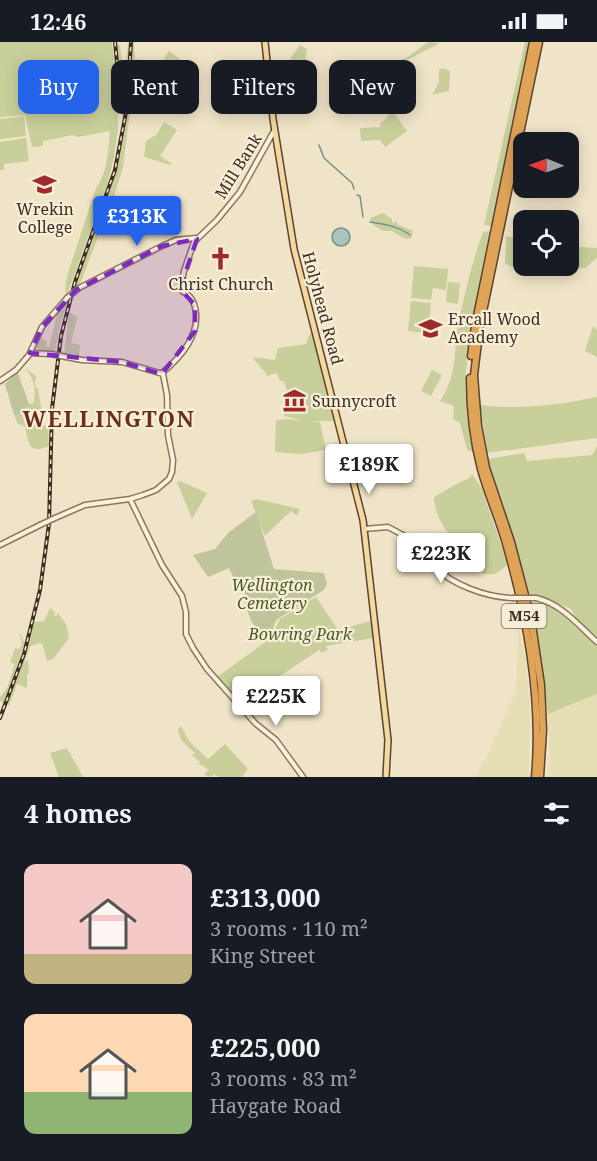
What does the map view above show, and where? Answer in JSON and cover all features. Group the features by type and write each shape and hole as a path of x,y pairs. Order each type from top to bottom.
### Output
{"highway":[{"name":"M54","path":"497,230 533,42"},
{"name":"M54","path":"538,777 534,685 525,619 479,449 470,397 475,326 539,42"}],"main road":[{"name":"Holyhead Road","path":"265,42 273,138 294,249 364,529 376,652 388,740 386,777"},
{"path":"273,119 275,124 281,127"}],"street":[{"name":"Mill Bank","path":"196,239 217,220 240,192 273,138"},
{"path":"0,381 16,370 30,353 42,327 67,298 79,288 162,246 180,239 196,239"},
{"path":"160,378 190,341 195,331 195,305 192,298 182,291 184,271 196,239"},
{"path":"0,545 85,505 143,495 162,486 173,471 168,435 167,395 160,378 151,372 122,362 82,360 51,354 30,353"},
{"path":"133,507 143,495"},
{"path":"130,499 162,565 182,596 186,612 186,634 193,648 207,669 255,723 276,740 303,777"},
{"path":"364,529 386,526 418,543 435,567 474,591 512,598 536,598 548,601 561,609 597,642"}],"highlighted area":[{"path":"197,239 180,289 195,305 195,331 162,374 122,362 30,353 42,327 76,290 162,246"}],"shaded area":[{"path":"514,601 525,658 530,709 529,777 475,777 488,754 516,691 518,636 510,602"},
{"path":"597,694 597,777 548,777 550,758 548,714"}],"green space":[{"path":"0,42 112,42 114,60 111,60 111,114 118,114 114,157 108,182 67,295 65,290 67,276 96,188 105,168 110,131 43,141 43,146 32,147 25,115 0,117"},
{"path":"117,42 120,46 122,60 119,60"},
{"path":"131,42 134,42 135,59 144,60 131,60"},
{"path":"428,42 440,43 408,60 402,60"},
{"path":"525,42 531,42 492,226 484,225"},
{"path":"300,45 307,49 306,60 289,60"},
{"path":"169,51 179,60 163,60"},
{"path":"443,68 450,71 449,91 432,95 439,82 439,70"},
{"path":"127,114 130,114 123,167 116,190 80,284 75,288 111,188"},
{"path":"389,114 395,114 407,131 385,147 380,140 361,141 360,128 380,127 381,122"},
{"path":"24,116 26,136 0,139 0,119"},
{"path":"164,122 177,130 160,156 172,164 170,165 144,157 146,141 156,135"},
{"path":"26,138 29,161 4,164 4,170 0,170 0,142"},
{"path":"383,213 392,219 392,223 397,221 397,224 413,231 411,239 403,238 392,231 383,231 371,223 370,218"},
{"path":"490,231 470,330 466,374 468,415 474,452 467,450 460,423 453,419 454,406 440,401 450,382 458,326 472,267 483,232"},
{"path":"506,236 513,238 513,267 505,264"},
{"path":"579,247 597,248 597,258 585,268 579,268"},
{"path":"414,266 448,269 446,290 433,288 431,300 411,298"},
{"path":"448,282 460,283 458,304 446,302"},
{"path":"68,300 55,353 39,351 35,342 38,336 47,341 46,346 49,347 58,311"},
{"path":"411,301 431,303 428,333 408,331"},
{"path":"69,312 77,317 71,343 80,345 79,356 64,353"},
{"path":"593,326 597,330 597,357 585,351"},
{"path":"312,331 336,421 310,421 320,422 326,450 300,454 275,452 276,421 302,420 284,416 285,395 288,394 284,381 280,381 277,373 267,376 253,357 275,360 278,348 306,344"},
{"path":"22,366 36,376 35,386 38,389 44,425 48,427 49,446 37,449 31,446 25,427 17,423 5,384 18,373 29,404 33,404 34,383"},
{"path":"432,370 442,375 431,396 421,391"},
{"path":"17,372 29,404 20,413 14,415 5,384"},
{"path":"597,397 597,438 487,453 480,405 539,406"},
{"path":"597,446 597,637 578,622 571,609 539,596 530,595 487,459 524,453 527,461 592,455"},
{"path":"472,474 482,489 508,565 495,574 483,574 452,539 436,509 434,497 470,478"},
{"path":"180,481 207,493 192,519 177,482"},
{"path":"257,499 300,509 297,516 291,511 265,536 251,501"},
{"name":"Wellington Cemetery","path":"256,512 274,569 324,573 327,584 324,590 276,620 270,637 265,640 251,621 240,581 236,583 229,568 208,577 193,555 215,549 228,533"},
{"name":"Bowring Park","path":"316,597 338,630 370,621 373,638 326,646 328,650 322,653 319,650 251,695 247,688 235,696 217,677 271,638 280,619"},
{"path":"530,602 540,603 558,611 597,644 597,694 548,714"},
{"path":"50,608 55,612 54,615 58,613 66,624 69,638 53,659 47,661 42,643 30,646 24,664 28,660 27,688 17,684 9,706 7,704 34,622 44,621"},
{"path":"17,633 21,634 25,642 4,703 0,701 0,697 7,688 15,664 10,662 15,648 20,649 22,643"},
{"path":"181,726 189,741 208,759 225,744 248,769 242,777 204,775 208,769 199,764 200,762 192,755 195,753 182,740 178,729"},
{"path":"67,748 83,777 59,777 50,753"}],"water":[{"path":"341,228 347,231 350,237 347,243 341,246 335,243 332,237 335,231"}],"waterway":[{"path":"319,145 324,158 352,183 354,189"},
{"path":"357,195 360,196 363,217"},
{"path":"370,222 396,227 410,235"}],"railway":[{"path":"115,42 117,60"},
{"path":"0,718 24,654 40,590 49,524 52,409 61,336 75,282 115,170 127,107 131,42"}],"place":[{"name":"Wrekin College","path":"45,184"},
{"name":"Christ Church","path":"221,259"},
{"name":"Ercall Wood Academy","path":"430,328"},
{"name":"Sunnycroft","path":"294,401"}],"district":[{"name":"WELLINGTON","path":"109,419"}]}
